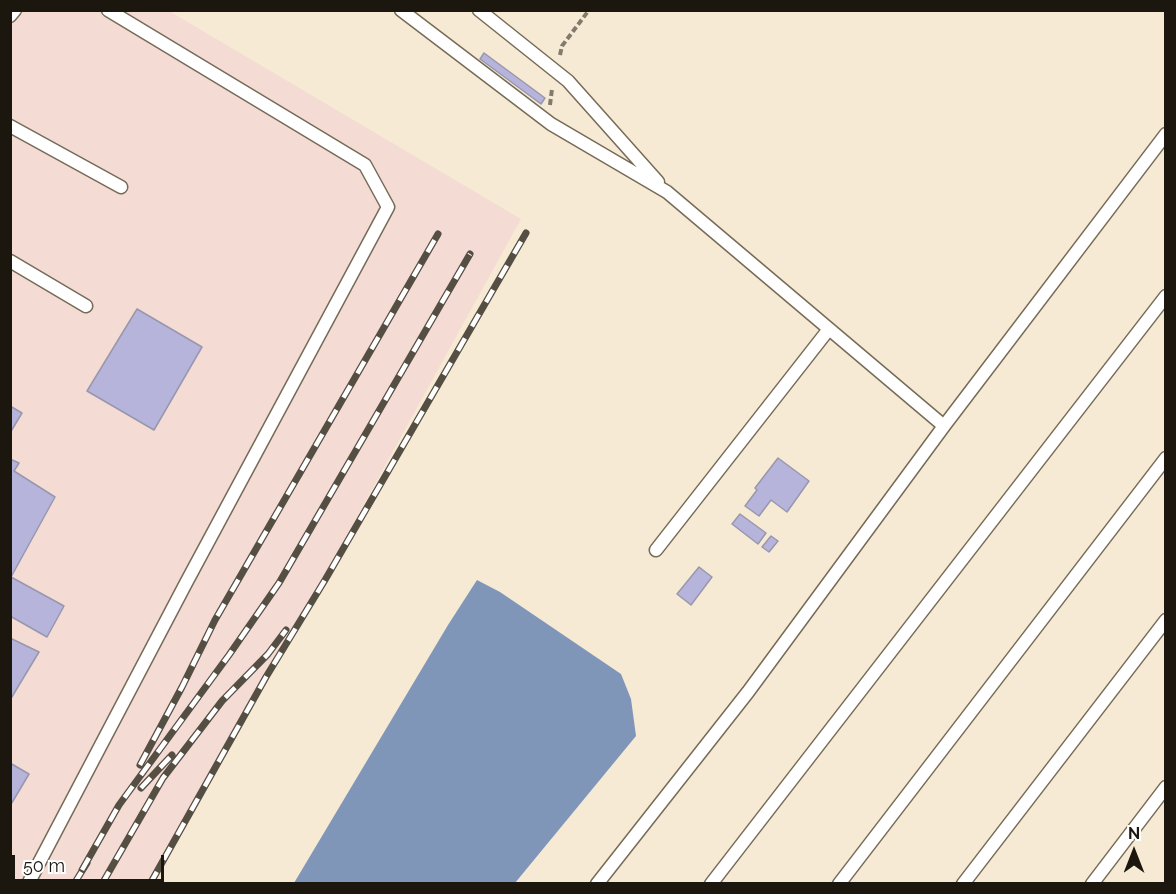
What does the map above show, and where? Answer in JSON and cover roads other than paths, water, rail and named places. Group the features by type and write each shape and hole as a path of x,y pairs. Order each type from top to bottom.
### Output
{"lane":[{"path":"10,16 15,10"},
{"path":"28,884 388,207 365,165 108,10"},
{"path":"401,10 551,124 667,192"},
{"path":"479,10 568,81 667,192 944,426"},
{"path":"10,126 122,187"},
{"path":"597,884 748,692 944,426 1166,134"},
{"path":"10,261 86,306"},
{"path":"711,884 1166,296"},
{"path":"656,550 829,329"},
{"path":"839,884 1166,458"},
{"path":"963,884 1166,620"},
{"path":"1092,884 1166,787"}],"water":[{"path":"477,580 500,592 621,674 631,699 636,736 515,883 294,883 448,625"}],"railway":[{"path":"150,884 266,677 325,580 526,233"},
{"path":"140,765 215,620 438,234"},
{"path":"82,870 119,805 279,583 470,254"},
{"path":"102,884 163,778 222,701 268,654 286,630"},
{"path":"141,788 172,755"},
{"path":"74,884 87,863"}]}
